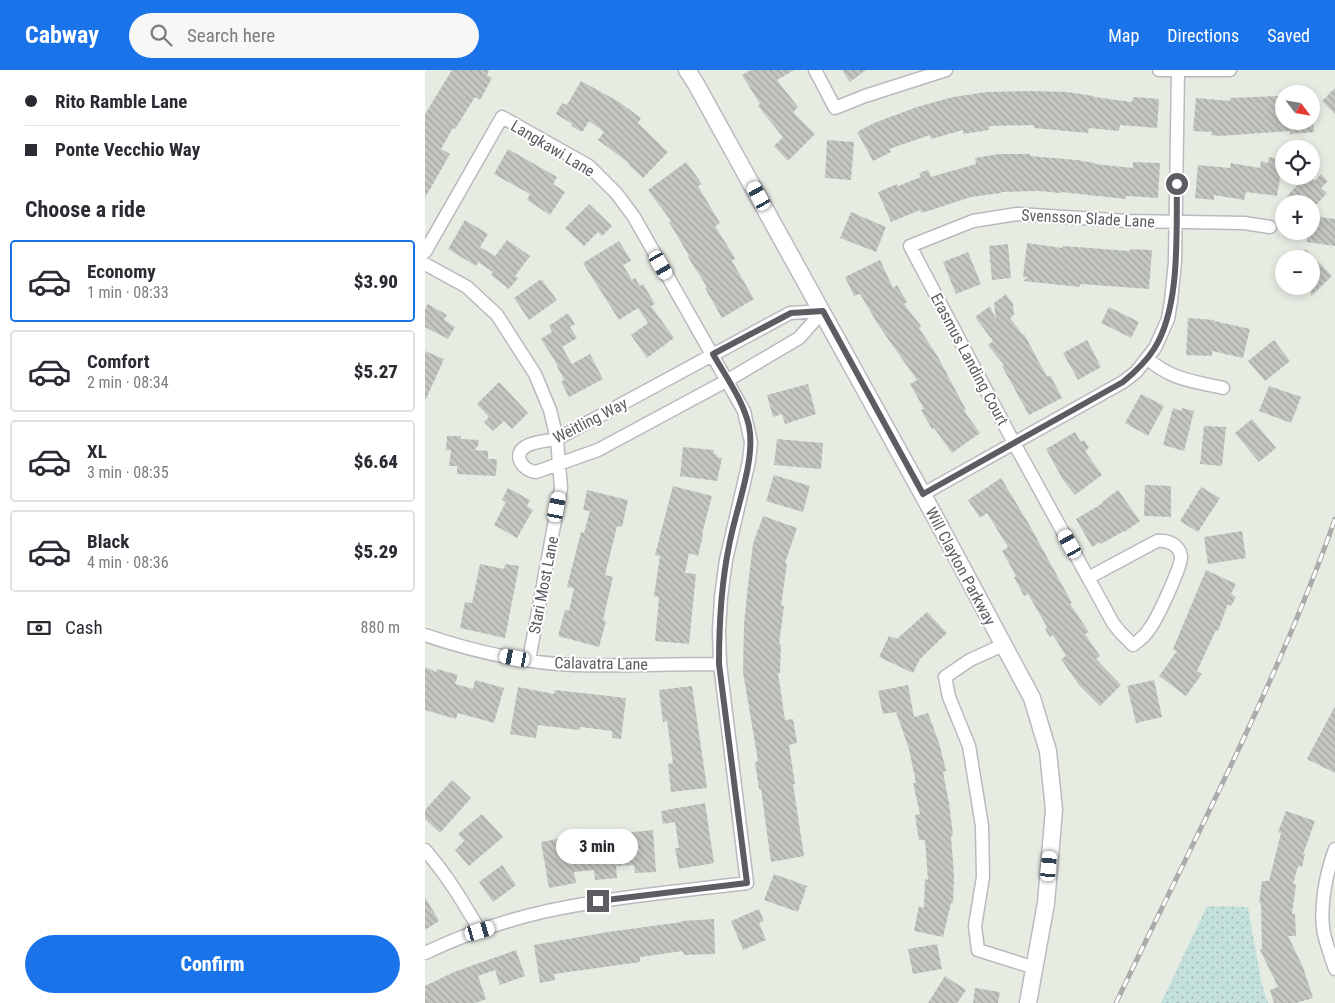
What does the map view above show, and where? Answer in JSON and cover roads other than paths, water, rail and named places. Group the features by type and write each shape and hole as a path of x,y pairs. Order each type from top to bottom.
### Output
{"street":[{"name":"Will Clayton Parkway","path":"687,70 695,77 1032,698 1048,751 1054,810 1046,903 1027,1003"},
{"path":"815,70 835,108 865,96 946,70"},
{"path":"1159,70 1230,70"},
{"path":"923,494 1123,382 1136,372 1155,348 1167,319 1173,281 1176,222 1178,71"},
{"name":"Langkawi Lane","path":"425,252 502,117 589,166 617,194 634,217 728,380 744,411 751,442 749,461 731,531 719,631 719,664 747,883 598,901 545,911 480,931"},
{"name":"Svensson Slade Lane","path":"910,246 973,221 1017,214 1244,224 1270,227"},
{"name":"Erasmus Landing Court","path":"910,246 1014,443 1088,578 1113,623 1133,645 1143,637 1157,616 1180,564 1181,555 1173,544 1163,540 1157,541 1088,578"},
{"name":"Stari Most Lane","path":"425,264 467,287 497,315 535,374 550,410 557,439 561,488 529,660"},
{"name":"Weitling Way","path":"823,311 799,338 728,380 598,450 536,472 525,468 521,463 521,452 525,447 557,439 791,313 823,311"},
{"path":"1147,358 1167,374 1223,388"},
{"name":"Calavatra Lane","path":"425,636 448,643 529,660 573,664 719,664"},
{"path":"1003,645 970,660 945,677 949,697 969,746 983,826 983,878 975,926 978,950 1035,968"},
{"path":"1335,849 1327,873 1323,898 1324,933 1335,969"},
{"path":"425,850 440,866 480,931 425,953"}],"railway":[{"path":"1116,1003 1260,703 1287,643 1335,519"}]}
